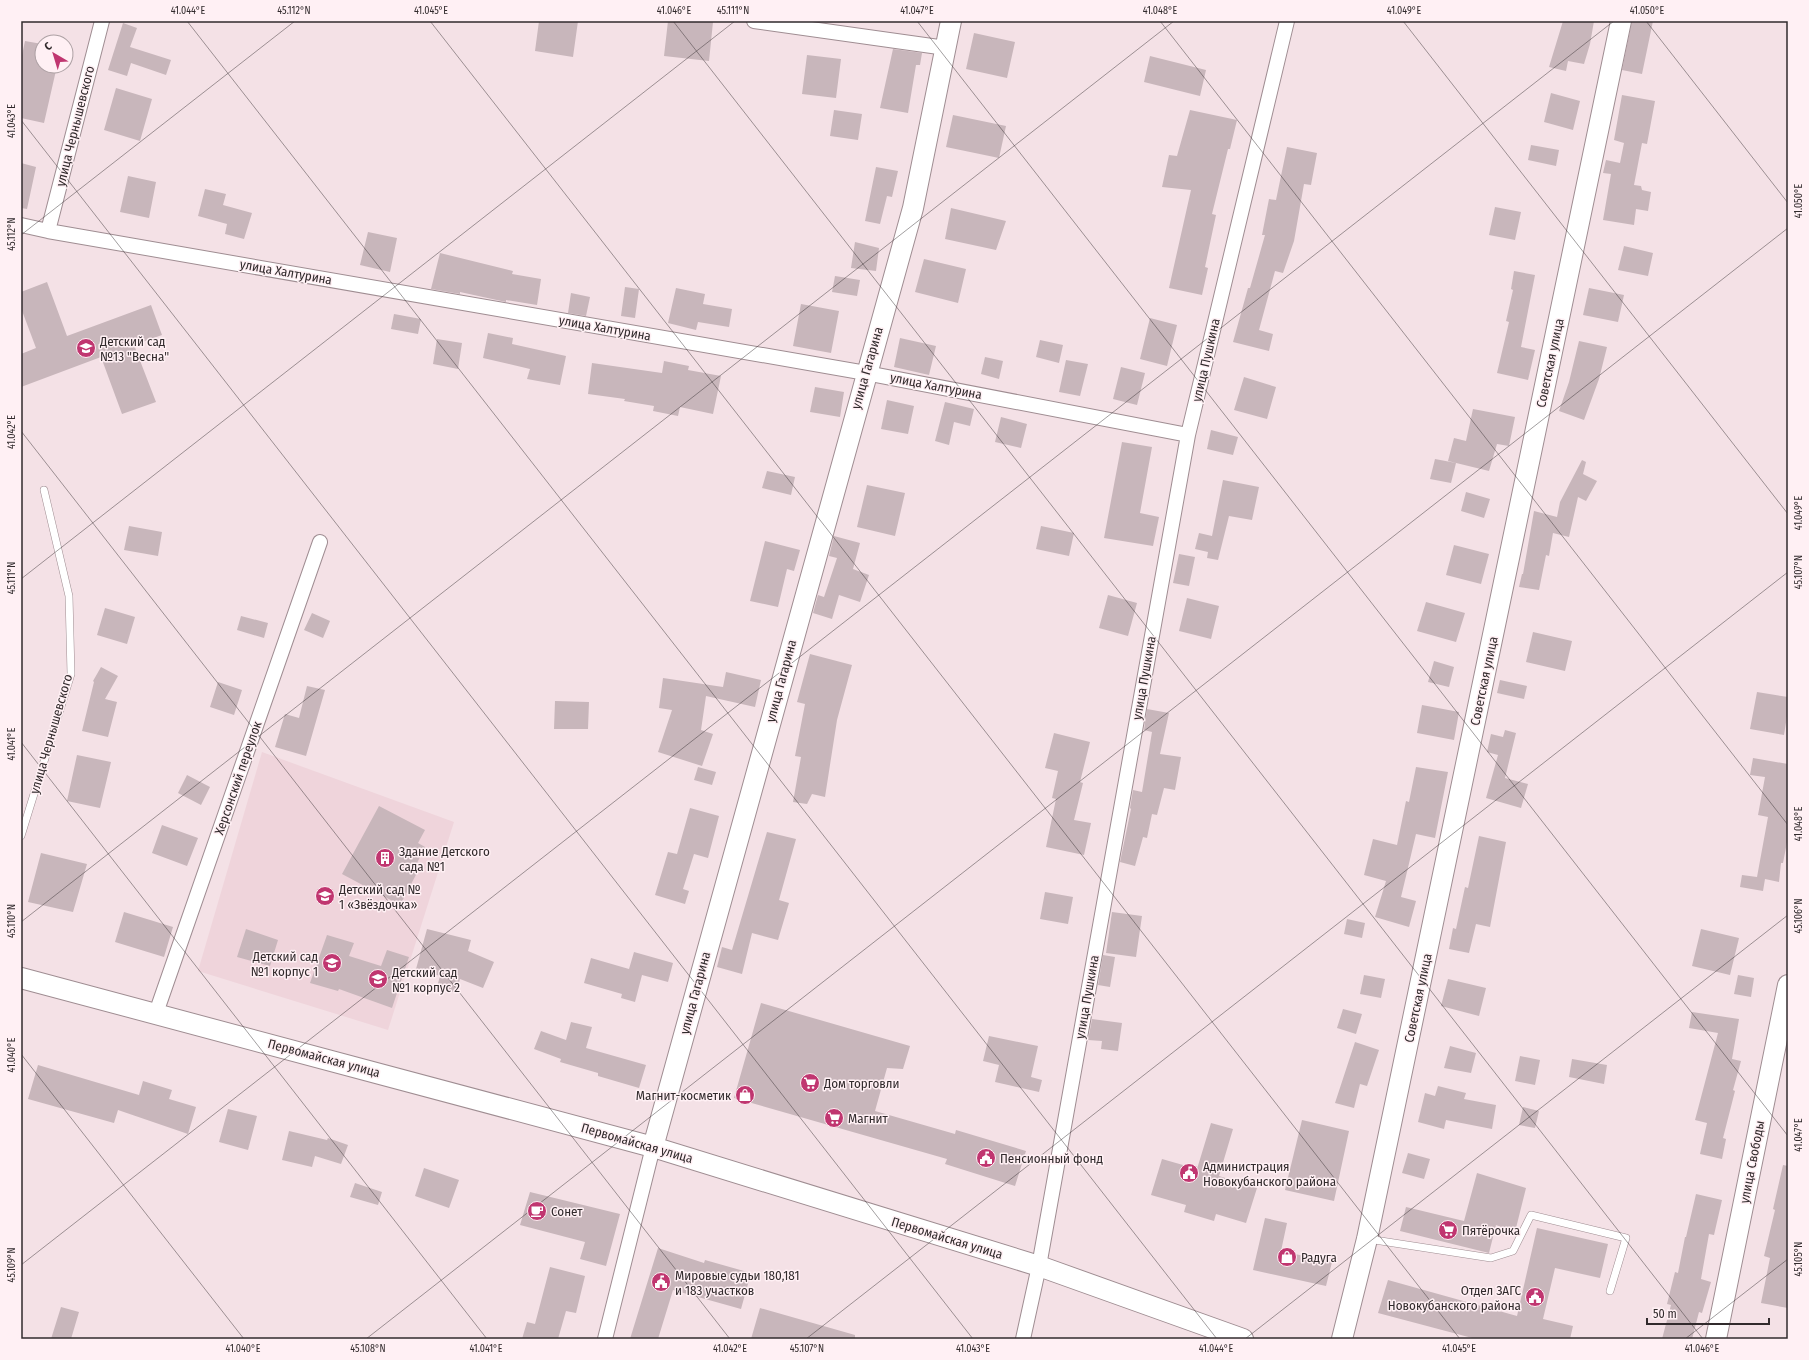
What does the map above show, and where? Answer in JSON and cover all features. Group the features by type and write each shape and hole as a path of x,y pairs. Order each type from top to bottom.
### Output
{"street":[{"name":"улица Чернышевского","path":"48,231 102,21"},
{"path":"754,21 946,48"},
{"name":"улица Гагарина","path":"605,1339 652,1147 913,208 951,21"},
{"name":"улица Пушкина","path":"1023,1339 1039,1266 1188,435 1287,21"},
{"name":"Советская улица","path":"1342,1339 1368,1239 1621,21"},
{"name":"улица Халтурина","path":"21,225 48,231 866,373 1188,435"},
{"name":"Херсонский переулок","path":"156,1014 320,542"},
{"name":"Первомайская улица","path":"21,978 652,1147 1039,1266 1243,1339"},
{"name":"улица Свободы","path":"1716,1339 1788,985"}],"lane":[{"name":"улица Чернышевского","path":"21,836 70,674 69,596 44,490"},
{"path":"1368,1239 1491,1258 1513,1251 1531,1215 1626,1238 1610,1291"}],"shaded area":[{"name":"Детский сад № 1 «Звёздочка»","path":"262,752 454,822 388,1030 198,971"}],"building":[{"path":"539,21 578,21 573,57 535,51"},
{"path":"668,21 713,22 709,61 664,56"},
{"path":"1563,21 1594,21 1590,44 1584,64 1568,61 1566,71 1549,67"},
{"path":"1632,21 1653,21 1642,74 1622,70"},
{"path":"123,23 137,28 130,47 171,60 166,75 131,63 127,76 108,70"},
{"path":"974,33 1015,42 1007,78 966,69"},
{"path":"25,41 34,43 34,74 55,74 44,123 21,118 21,60"},
{"path":"893,49 922,53 920,65 916,65 908,113 880,108"},
{"path":"807,55 841,59 836,98 802,94"},
{"path":"1150,56 1206,70 1200,96 1144,82"},
{"path":"116,88 152,99 140,141 104,130"},
{"path":"1551,93 1580,101 1573,130 1544,122"},
{"path":"1622,95 1655,101 1647,144 1642,143 1634,185 1641,186 1642,190 1651,192 1648,211 1636,209 1634,225 1603,220 1611,174 1603,173 1606,160 1620,163 1624,143 1614,140"},
{"path":"834,110 862,114 858,140 830,136"},
{"path":"1190,110 1237,120 1230,149 1228,149 1212,214 1216,215 1205,267 1208,268 1202,295 1169,288 1191,190 1162,187 1169,155 1177,156"},
{"path":"953,115 1006,126 999,158 946,147"},
{"path":"1531,145 1559,150 1556,166 1528,160"},
{"path":"1287,147 1317,153 1311,185 1304,184 1294,241 1283,273 1275,271 1259,330 1273,334 1269,351 1233,342 1265,235 1262,235 1269,199 1276,200"},
{"path":"21,163 36,167 27,209 21,208"},
{"path":"876,167 898,171 892,197 887,196 880,224 865,221"},
{"path":"128,176 156,182 149,218 120,212"},
{"path":"205,189 226,194 223,205 252,213 244,239 225,234 227,224 198,216"},
{"path":"1495,207 1521,212 1515,240 1489,235"},
{"path":"951,208 1006,221 996,250 945,239"},
{"path":"368,232 397,238 390,272 360,265"},
{"path":"855,242 879,248 876,271 851,268"},
{"path":"1624,246 1653,253 1648,276 1618,270"},
{"path":"440,253 513,271 512,274 541,279 537,305 506,300 506,302 460,292 460,294 431,289"},
{"path":"924,259 966,269 958,303 915,292"},
{"path":"1514,271 1535,275 1521,347 1535,350 1528,380 1497,373 1509,322 1506,321 1513,290 1511,289"},
{"path":"835,276 860,280 857,296 832,292"},
{"path":"47,282 67,336 151,305 162,335 134,345 156,402 122,414 101,357 21,387 21,354 36,348 21,308 21,292"},
{"path":"625,287 639,289 635,318 621,316"},
{"path":"676,288 705,294 703,304 732,309 729,327 698,322 696,330 668,323"},
{"path":"1589,288 1624,295 1618,322 1583,315"},
{"path":"571,293 590,297 586,316 568,313"},
{"path":"801,304 839,311 831,353 793,346"},
{"path":"394,314 421,319 418,334 391,329"},
{"path":"1150,318 1177,325 1167,366 1140,359"},
{"path":"488,333 513,338 512,344 566,356 560,385 527,379 530,369 483,358"},
{"path":"900,338 936,346 929,375 894,367"},
{"path":"437,339 462,343 458,369 433,364"},
{"path":"1040,340 1063,345 1059,363 1036,357"},
{"path":"1579,341 1607,347 1599,379 1584,420 1559,411 1569,382"},
{"path":"985,357 1003,361 999,379 981,374"},
{"path":"1066,360 1088,364 1080,396 1059,392"},
{"path":"664,361 689,366 688,370 721,376 713,414 680,407 678,416 653,411 654,406 624,401 625,399 588,394 592,363 662,373"},
{"path":"1121,367 1145,373 1137,405 1113,399"},
{"path":"1244,377 1276,387 1267,419 1234,410"},
{"path":"815,387 844,392 840,417 810,412"},
{"path":"887,400 914,406 908,434 881,429"},
{"path":"945,402 974,409 970,426 954,422 949,445 935,441"},
{"path":"1473,409 1515,417 1509,446 1497,444 1489,471 1448,461 1454,438 1466,441"},
{"path":"1001,417 1027,424 1021,448 995,442"},
{"path":"1211,430 1238,437 1233,455 1207,449"},
{"path":"1122,442 1152,447 1140,513 1159,517 1153,546 1104,538"},
{"path":"1435,459 1456,463 1451,483 1430,479"},
{"path":"1582,460 1586,462 1583,474 1597,481 1586,501 1578,497 1569,537 1553,533 1549,556 1546,555 1539,590 1519,587 1523,574 1534,511 1557,517 1560,502"},
{"path":"767,471 795,477 791,495 762,488"},
{"path":"1223,480 1259,487 1252,520 1229,516 1218,560 1207,558 1208,552 1195,549 1199,533 1212,536"},
{"path":"867,485 905,493 895,536 857,527"},
{"path":"1466,492 1490,499 1484,518 1461,511"},
{"path":"129,526 162,532 158,556 124,550"},
{"path":"1041,526 1074,533 1069,556 1036,549"},
{"path":"834,536 860,543 853,569 869,575 860,602 839,595 832,619 813,613 818,595 824,597 837,558 829,556"},
{"path":"765,541 800,550 794,571 787,569 778,607 750,601"},
{"path":"1454,545 1489,554 1481,584 1446,575"},
{"path":"1179,554 1195,557 1189,586 1173,583"},
{"path":"1108,595 1137,603 1128,636 1099,628"},
{"path":"1187,598 1219,606 1211,639 1179,631"},
{"path":"1426,602 1465,613 1456,642 1417,631"},
{"path":"105,608 135,617 127,644 97,635"},
{"path":"312,613 330,621 323,638 304,630"},
{"path":"241,616 268,623 264,638 237,630"},
{"path":"1533,632 1572,641 1565,671 1526,662"},
{"path":"810,654 852,665 837,720 825,797 812,794 807,804 793,802 801,757 795,756 805,704 797,702"},
{"path":"1434,661 1454,667 1449,687 1428,682"},
{"path":"101,667 118,676 105,699 117,702 108,737 82,731 93,681"},
{"path":"726,672 761,680 755,707 706,696 701,730 713,734 702,766 658,752 672,710 659,708 663,678 723,687"},
{"path":"1500,680 1527,686 1524,699 1497,693"},
{"path":"218,682 242,690 234,715 210,707"},
{"path":"307,686 325,690 306,756 275,747 285,714 299,718"},
{"path":"1757,692 1788,697 1788,710 1784,735 1750,729"},
{"path":"555,701 589,702 588,729 554,729"},
{"path":"1422,705 1459,712 1454,740 1417,733"},
{"path":"1147,709 1169,713 1160,754 1181,757 1175,790 1164,788 1157,815 1152,814 1147,838 1143,837 1135,866 1120,862 1131,809 1133,790 1142,792 1152,732 1144,730"},
{"path":"1505,730 1516,733 1505,778 1528,784 1521,808 1486,798 1498,755 1487,752 1491,734 1503,737"},
{"path":"1054,733 1090,742 1080,782 1083,783 1074,820 1091,823 1084,855 1046,847 1056,799 1052,798 1058,771 1045,768"},
{"path":"77,755 111,762 100,808 67,801"},
{"path":"1753,758 1788,764 1788,837 1783,863 1781,863 1779,882 1765,879 1763,891 1740,887 1742,875 1757,877 1768,817 1758,815 1765,777 1750,775"},
{"path":"698,767 716,772 712,785 694,780"},
{"path":"1416,767 1448,772 1435,838 1416,834 1401,897 1416,901 1409,927 1375,917 1386,881 1364,875 1373,839 1397,845 1406,801 1409,802"},
{"path":"187,775 210,787 201,805 178,793"},
{"name":"Здание Детского сада №1","path":"379,806 425,830 418,843 425,847 414,869 418,871 400,905 342,874"},
{"path":"690,808 719,816 708,858 694,854 683,889 689,891 685,904 655,895 668,852 677,854"},
{"path":"162,825 198,838 187,866 152,853"},
{"path":"767,832 796,839 779,900 789,903 778,940 752,933 742,974 717,967 722,947 732,950"},
{"path":"1479,836 1506,842 1490,927 1476,924 1469,953 1449,949 1453,928 1456,929 1465,887 1468,888"},
{"path":"41,853 87,864 73,912 28,902"},
{"path":"1045,892 1073,897 1068,924 1040,919"},
{"path":"124,912 173,927 164,957 115,942"},
{"path":"1112,912 1142,916 1136,957 1106,953"},
{"path":"1347,919 1365,923 1362,938 1344,934"},
{"path":"246,929 278,940 270,966 237,957"},
{"path":"427,929 471,940 468,951 494,962 483,988 460,979 456,993 437,987 440,976 416,969"},
{"path":"1701,929 1739,938 1730,975 1692,966"},
{"path":"327,935 354,943 349,956 381,966 387,950 409,957 392,1008 339,989 338,991 310,983"},
{"path":"634,952 673,963 668,982 642,975 635,1002 621,998 622,994 584,983 591,958 629,969"},
{"path":"1103,955 1115,957 1110,987 1098,985"},
{"path":"1364,975 1385,979 1381,998 1360,994"},
{"path":"1738,975 1754,978 1751,997 1734,994"},
{"path":"1448,979 1486,988 1479,1016 1441,1006"},
{"name":"Дом торговли","path":"761,1003 910,1046 903,1069 887,1068 875,1111 955,1134 956,1130 1026,1151 1015,1186 945,1164 947,1159 734,1098"},
{"path":"1343,1009 1362,1014 1356,1034 1337,1028"},
{"path":"1692,1012 1739,1019 1732,1059 1741,1061 1723,1138 1726,1139 1722,1159 1700,1154 1707,1123 1695,1120 1718,1033 1689,1028"},
{"path":"1092,1019 1122,1023 1118,1051 1101,1049 1102,1041 1088,1040"},
{"path":"571,1022 592,1027 586,1048 646,1065 639,1088 598,1076 598,1073 560,1062 561,1059 534,1049 541,1031 566,1040"},
{"path":"989,1036 1038,1046 1031,1077 1042,1080 1039,1092 995,1082 999,1065 983,1061"},
{"path":"1355,1042 1379,1050 1367,1086 1360,1084 1354,1108 1335,1103"},
{"path":"1450,1046 1476,1053 1471,1073 1444,1068"},
{"path":"1520,1056 1540,1060 1535,1085 1515,1081"},
{"path":"1572,1059 1607,1065 1604,1084 1569,1077"},
{"path":"38,1065 139,1095 143,1081 172,1090 169,1099 196,1107 188,1134 118,1110 114,1123 28,1099"},
{"path":"1438,1086 1466,1093 1464,1099 1496,1105 1492,1129 1446,1120 1444,1129 1418,1122 1425,1093 1435,1096"},
{"path":"1523,1107 1539,1111 1535,1128 1519,1125"},
{"path":"228,1109 257,1116 248,1150 219,1142"},
{"path":"1302,1120 1349,1131 1334,1201 1285,1190"},
{"name":"Администрация Новокубанского района","path":"1211,1123 1233,1129 1219,1176 1257,1188 1246,1223 1216,1214 1214,1221 1184,1212 1186,1205 1151,1195 1162,1159 1197,1169"},
{"path":"289,1131 327,1140 328,1138 348,1145 341,1164 315,1156 312,1167 282,1160"},
{"path":"1408,1153 1430,1159 1424,1179 1402,1173"},
{"path":"1783,1165 1788,1166 1788,1308 1761,1303 1770,1258 1764,1256 1775,1210 1773,1209"},
{"path":"424,1168 459,1180 449,1208 415,1196"},
{"path":"1477,1173 1526,1188 1515,1232 1496,1225 1489,1253 1400,1231 1406,1207 1464,1221"},
{"path":"355,1183 382,1192 378,1205 350,1197"},
{"path":"530,1192 620,1214 606,1266 580,1259 585,1242 520,1225"},
{"path":"1696,1194 1722,1200 1714,1235 1709,1234 1701,1279 1711,1282 1702,1313 1699,1312 1692,1339 1662,1339 1671,1305 1667,1304 1675,1272 1678,1273"},
{"path":"1265,1218 1287,1223 1281,1251 1332,1262 1326,1286 1253,1270"},
{"path":"1537,1228 1608,1244 1600,1278 1555,1268 1543,1319 1573,1326 1570,1339 1476,1339 1378,1313 1388,1280 1517,1316"},
{"path":"658,1248 704,1263 705,1260 751,1273 741,1309 673,1290 658,1339 630,1339"},
{"path":"550,1267 585,1276 576,1313 566,1311 558,1339 522,1339 527,1322 535,1324"},
{"path":"61,1307 79,1312 71,1339 51,1339"},
{"path":"760,1308 855,1335 855,1339 751,1339"}],"place":[{"name":"Детский сад №13 \"Весна\"","path":"86,348"},
{"name":"Здание Детского сада №1","path":"385,858"},
{"name":"Детский сад № 1 «Звёздочка»","path":"325,896"},
{"name":"Детский сад №1 корпус 1","path":"332,963"},
{"name":"Детский сад №1 корпус 2","path":"378,979"},
{"name":"Дом торговли","path":"810,1083"},
{"name":"Магнит-косметик","path":"745,1095"},
{"name":"Магнит","path":"834,1118"},
{"name":"Пенсионный фонд","path":"986,1158"},
{"name":"Администрация Новокубанского района","path":"1189,1173"},
{"name":"Сонет","path":"537,1211"},
{"name":"Пятёрочка","path":"1448,1230"},
{"name":"Радуга","path":"1287,1257"},
{"name":"Мировые судьи 180,181 и 183 участков","path":"661,1282"},
{"name":"Отдел ЗАГС Новокубанского района","path":"1535,1297"}]}
